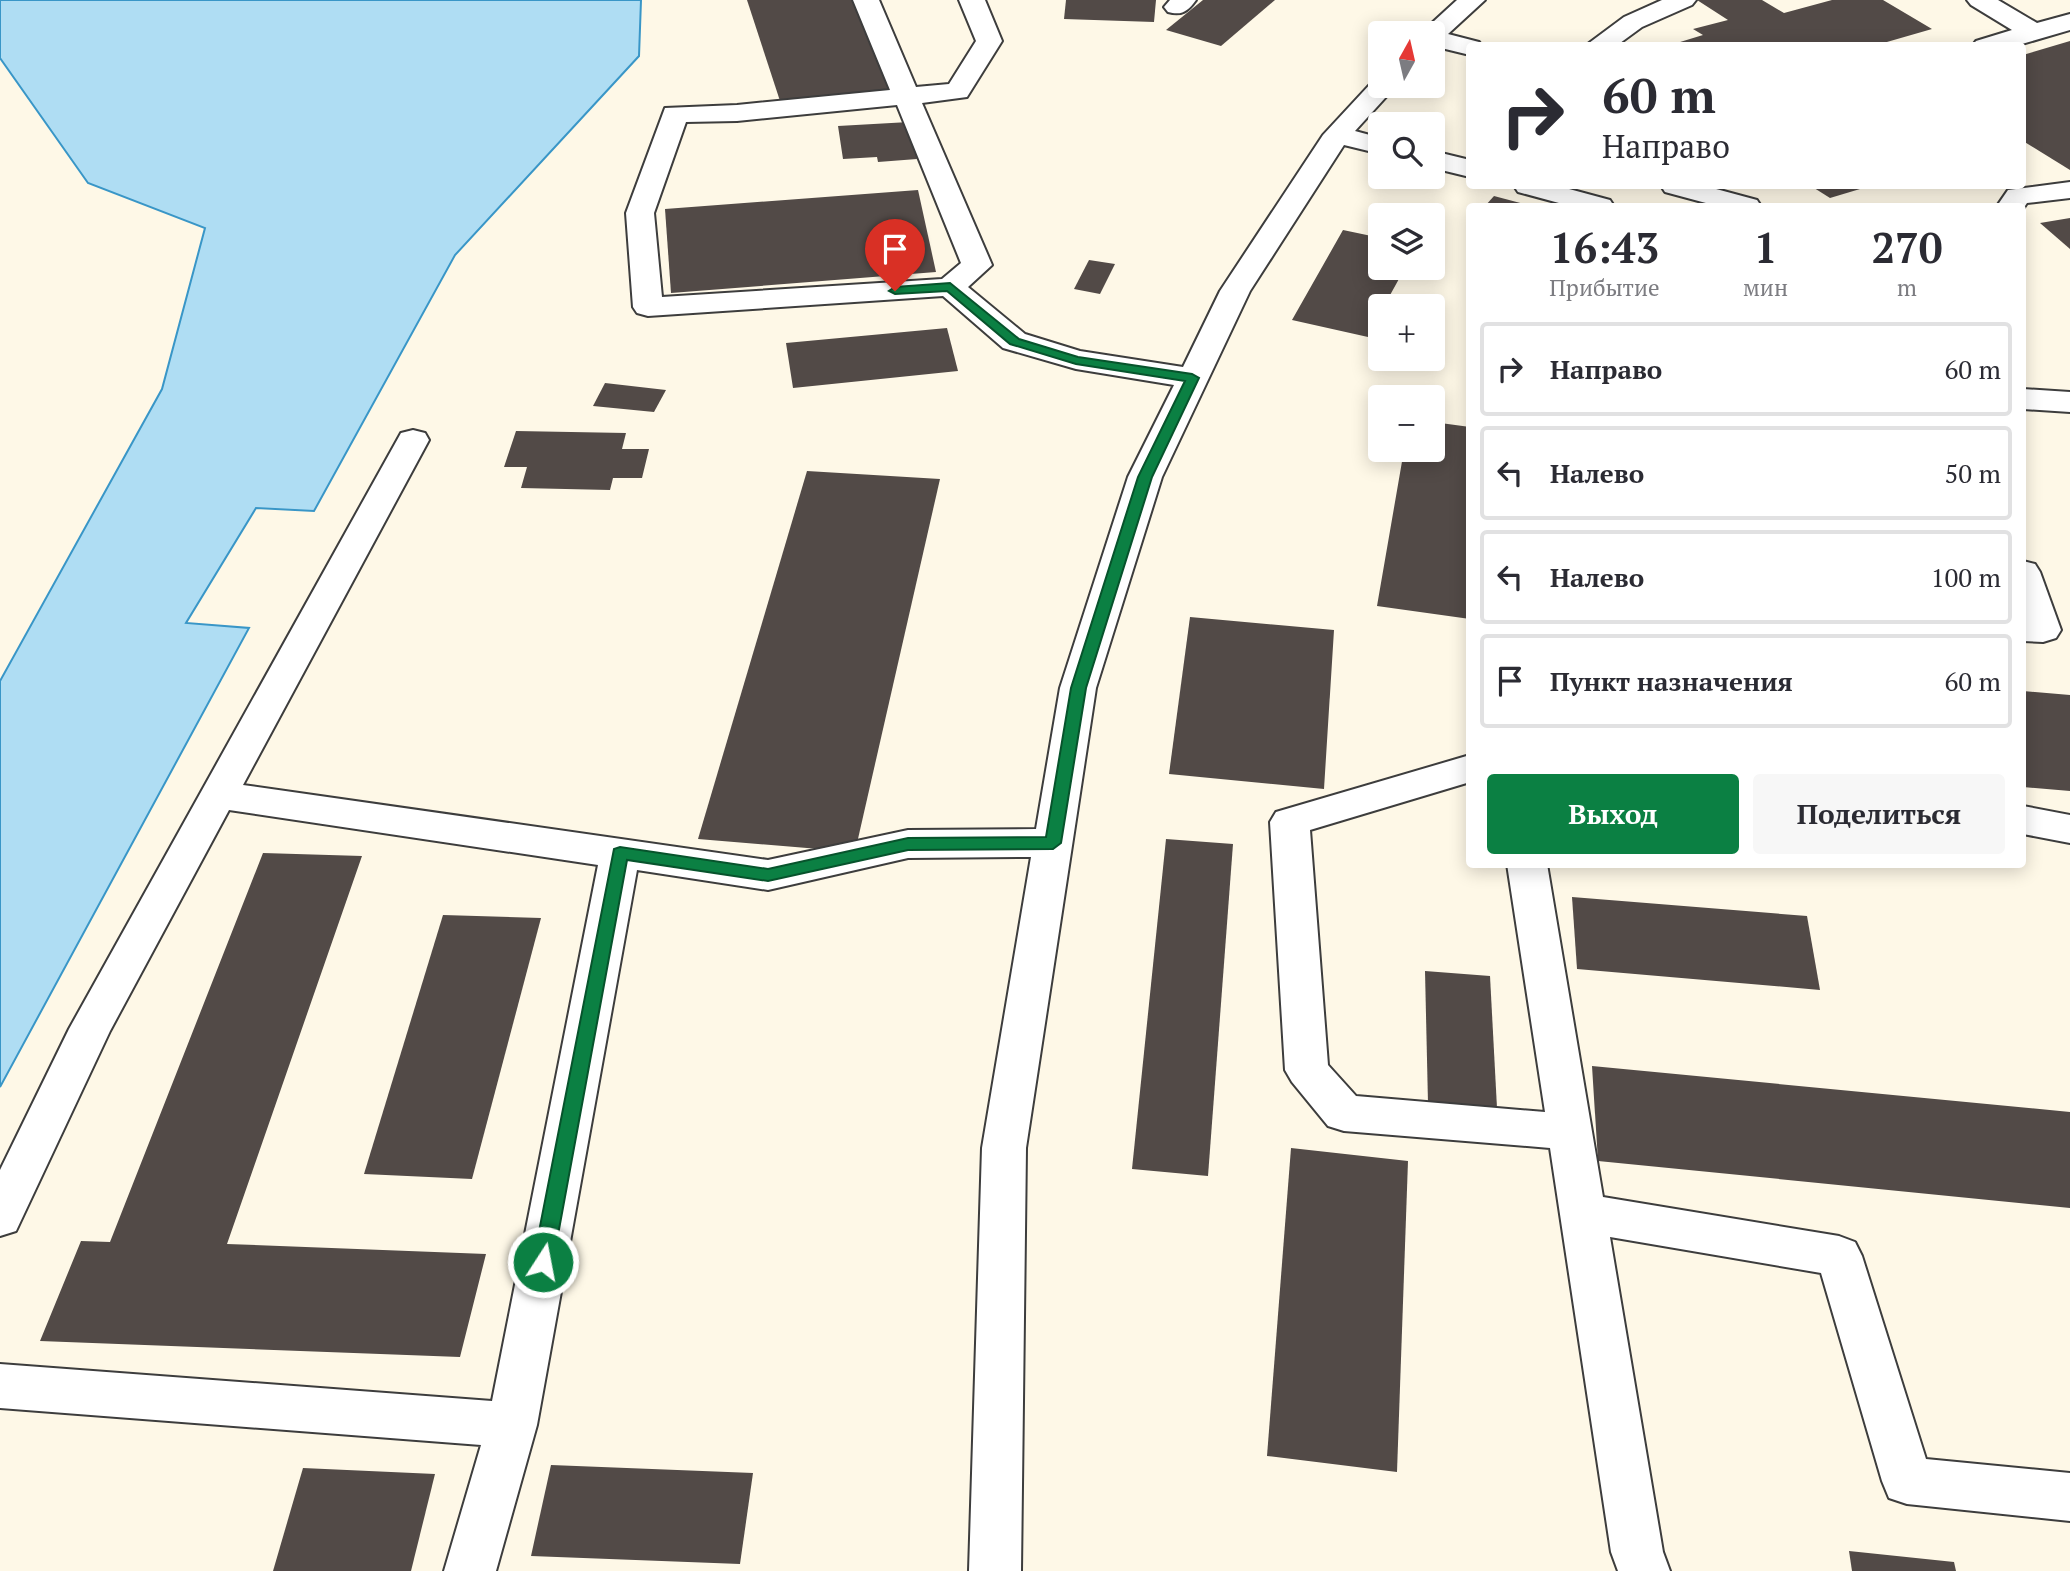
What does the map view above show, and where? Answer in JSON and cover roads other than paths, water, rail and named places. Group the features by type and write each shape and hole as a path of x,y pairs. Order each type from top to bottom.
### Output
{"street":[{"path":"866,0 909,97 977,265 950,287 649,307 640,213 675,114 737,113 909,97 958,91 989,41 972,0"},
{"path":"1446,24 1472,0"},
{"path":"1604,42 1633,22 1683,0"},
{"path":"1980,0 2033,32"},
{"path":"1999,42 2070,22"},
{"path":"1446,40 1466,46"},
{"path":"995,1571 1004,1148 1079,688 1145,477 1235,291 1337,135 1372,98"},
{"path":"1337,135 1368,143"},
{"path":"1445,162 1466,168"},
{"path":"1539,189 1589,203"},
{"path":"1686,189 1737,203"},
{"path":"2013,203 2018,197 2070,190"},
{"path":"950,287 1014,341 1076,360 1192,378"},
{"path":"2026,399 2070,402"},
{"path":"0,1217 90,1029 412,440"},
{"path":"2026,581 2043,630 2026,629"},
{"path":"1466,769 1290,822 1307,1070 1344,1113 1570,1132"},
{"path":"218,795 768,875 908,844 1053,843"},
{"path":"2026,821 2070,829"},
{"path":"470,1571 512,1425 620,853"},
{"path":"1528,868 1637,1552 1644,1571"},
{"path":"1583,1213 1839,1256 1907,1481 2070,1497"},
{"path":"0,1386 512,1425"}],"water":[{"path":"0,0 641,0 639,56 455,255 314,511 256,508 186,623 249,628 0,1087 0,681 162,389 205,228 88,183 0,58"}]}
